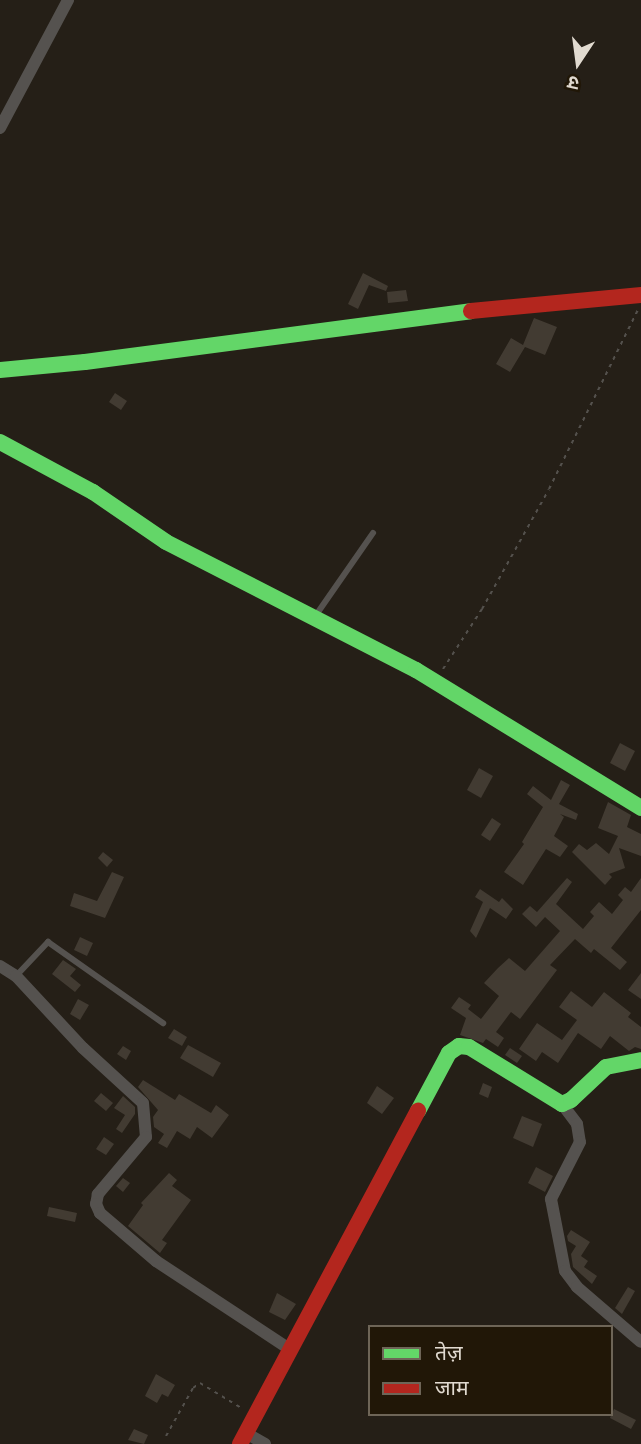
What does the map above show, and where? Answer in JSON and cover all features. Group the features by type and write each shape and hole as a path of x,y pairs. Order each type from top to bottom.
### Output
{"street":[{"path":"0,128 68,0"},
{"path":"0,370 85,362 476,310 641,295"},
{"path":"0,442 93,492 166,542 435,682 641,808"},
{"path":"0,966 16,976 83,1048 143,1103 146,1137 98,1194 96,1204 100,1213 156,1261 291,1350"},
{"path":"265,1444 243,1439 449,1053 459,1046 469,1047 562,1104 577,1124 580,1142 551,1199 565,1271 577,1287 641,1342"},
{"path":"562,1104 571,1100 606,1067 641,1060"}],"lane":[{"path":"315,618 373,533"},
{"path":"16,976 48,942 163,1023"}],"path":[{"path":"435,682 482,609 549,489 641,304"},
{"path":"166,1436 193,1388 200,1382 256,1417"}],"building":[{"path":"363,273 388,286 386,291 369,285 358,309 348,304"},
{"path":"406,290 408,301 388,303 387,292"},
{"path":"534,318 557,327 545,355 525,347 510,372 496,364 511,338 523,345"},
{"path":"115,393 127,401 121,410 109,402"},
{"path":"620,743 635,751 625,771 610,763"},
{"path":"479,768 493,776 481,798 467,790"},
{"path":"561,780 570,785 559,804 578,814 576,820 560,814 564,817 554,836 568,846 560,857 546,849 523,885 504,872 524,844 522,842 543,807 527,794 533,786 551,800"},
{"path":"608,802 631,815 627,827 641,834 641,856 619,848 625,868 609,874 612,877 605,885 572,852 579,844 587,850 596,843 609,854 618,836 598,828"},
{"path":"492,818 501,824 490,841 481,835"},
{"path":"103,852 113,860 107,867 98,858"},
{"path":"112,872 124,877 105,918 70,906 74,893 97,901"},
{"path":"567,878 572,882 556,904 583,929 594,916 590,912 599,902 612,914 623,900 618,895 625,887 631,892 641,878 641,910 611,948 627,962 620,970 594,949 591,953 575,939 550,965 557,970 520,1019 511,1012 496,1032 504,1038 498,1047 486,1039 483,1043 460,1035 466,1018 451,1008 459,997 471,1005 468,1009 481,1019 499,996 484,983 509,958 525,971 560,931 545,917 536,927 522,914 530,906 537,912"},
{"path":"480,889 499,902 502,898 513,909 506,919 490,908 476,938 470,931 483,902 475,897"},
{"path":"80,937 93,943 87,956 74,950"},
{"path":"63,960 76,969 70,976 81,985 75,992 52,974"},
{"path":"641,973 641,999 628,990"},
{"path":"571,991 592,1007 604,992 631,1013 628,1017 641,1027 641,1049 635,1047 629,1051 610,1036 601,1049 578,1033 558,1063 542,1052 536,1061 519,1049 537,1023 562,1040 577,1020 559,1007"},
{"path":"78,999 89,1005 80,1020 70,1014"},
{"path":"174,1029 187,1037 182,1046 168,1038"},
{"path":"188,1045 221,1063 213,1077 180,1058"},
{"path":"123,1046 131,1051 126,1060 117,1054"},
{"path":"510,1048 522,1056 517,1063 505,1055"},
{"path":"143,1080 175,1100 179,1094 211,1113 216,1105 229,1115 212,1138 197,1127 190,1139 177,1131 167,1148 158,1143 164,1134 154,1127 153,1117 158,1110 138,1087"},
{"path":"483,1083 492,1087 488,1098 479,1094"},
{"path":"377,1086 394,1098 382,1114 367,1103"},
{"path":"101,1093 113,1103 106,1111 94,1101"},
{"path":"123,1096 135,1107 135,1114 122,1133 116,1129 125,1115 114,1108"},
{"path":"522,1116 542,1124 533,1147 513,1138"},
{"path":"104,1137 114,1144 106,1155 96,1149"},
{"path":"536,1167 553,1176 545,1192 528,1183"},
{"path":"169,1173 177,1180 172,1186 191,1200 162,1240 167,1243 160,1253 128,1226 143,1205 141,1203"},
{"path":"123,1178 130,1183 123,1192 116,1186"},
{"path":"49,1207 77,1213 75,1222 47,1216"},
{"path":"571,1230 590,1242 581,1256 588,1261 584,1267 597,1276 592,1284 573,1267 571,1254 576,1246 568,1241 567,1236"},
{"path":"628,1287 635,1291 622,1314 615,1308"},
{"path":"277,1293 296,1304 285,1320 269,1312"},
{"path":"156,1374 175,1385 168,1397 162,1394 157,1403 145,1396"},
{"path":"614,1409 636,1420 631,1429 610,1418"},
{"path":"134,1429 148,1435 144,1444 128,1440"}],"traffic: fast":[{"path":"0,370 85,362 471,311"},
{"path":"0,442 93,492 166,542 416,670 641,808"},
{"path":"418,1111 449,1053 459,1046 469,1047 562,1104 571,1100 606,1067 641,1060"}],"traffic: jam":[{"path":"471,311 641,295"},
{"path":"240,1444 418,1111"}]}
